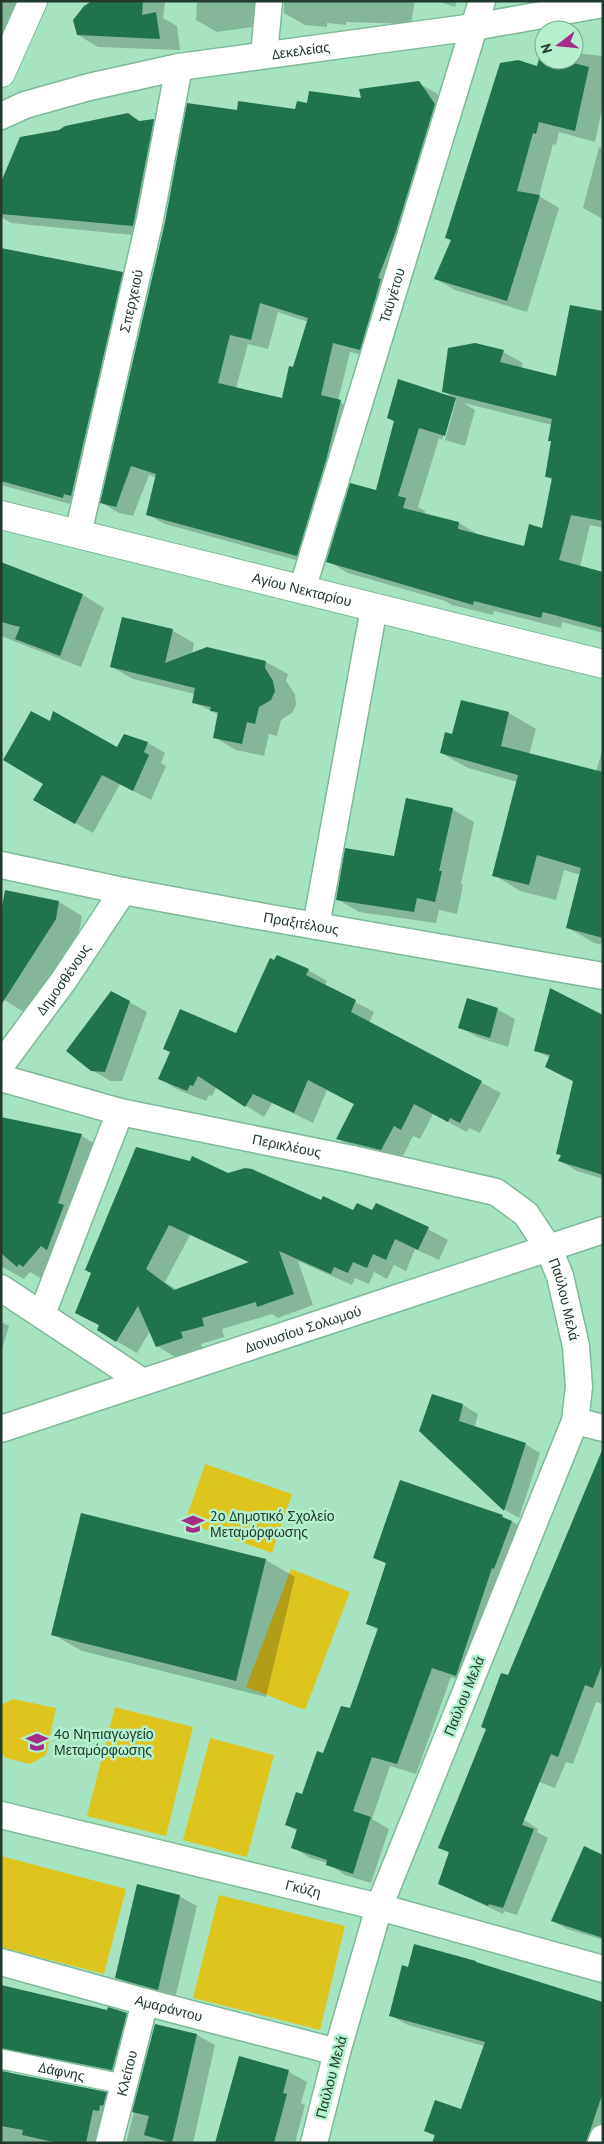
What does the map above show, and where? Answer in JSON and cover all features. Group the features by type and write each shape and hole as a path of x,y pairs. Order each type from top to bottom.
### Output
{"street":[{"path":"1,73 33,1"},
{"path":"264,55 269,1"},
{"name":"Ταϋγέτου","path":"302,590 482,1"},
{"name":"Δεκελείας","path":"1,116 26,105 89,87 179,67 474,27 603,4"},
{"name":"Σπερχειού","path":"78,534 150,219 179,67"},
{"name":"Αγίου Νεκταρίου","path":"1,515 603,664"},
{"path":"316,926 374,608"},
{"name":"Πραξιτέλους","path":"1,865 316,926 603,976"},
{"name":"Δημοσθένους","path":"1,1066 64,980 123,890"},
{"name":"Περικλέους","path":"1,1078 120,1112 352,1159 496,1192 526,1214 549,1249"},
{"path":"42,1314 120,1112"},
{"name":"Διονυσίου Σολωμού","path":"1,1429 603,1230"},
{"name":"Παύλου Μελά","path":"314,2143 379,1907 575,1421 579,1387 576,1346 560,1276 549,1249"},
{"path":"1,1288 143,1382"},
{"path":"575,1421 603,1428"},
{"name":"Γκύζη","path":"1,1815 379,1907 603,1969"},
{"name":"Αμαράντου","path":"1,1962 338,2052"},
{"name":"Κλείτου","path":"109,2143 145,2002"},
{"name":"Δάφνης","path":"1,2059 123,2084"},
{"path":"601,2143 603,2138"}],"shaded area":[{"path":"205,1464 292,1494 272,1553 185,1522"},
{"path":"291,1569 350,1592 305,1710 246,1687"},
{"path":"13,1699 56,1708 46,1755 30,1764 6,1758 1,1752 1,1705"},
{"path":"115,1707 193,1727 166,1836 87,1816"},
{"path":"210,1738 274,1755 247,1857 183,1840"},
{"path":"1,1856 126,1889 104,1974 1,1947"},
{"path":"219,1895 345,1926 320,2030 193,1998"}],"building":[{"path":"92,1 143,1 142,15 156,12 160,39 77,35 73,20 84,6"},
{"path":"518,60 534,65 534,70 584,70 584,66 589,67 575,131 539,122 536,134 533,133 517,191 540,195 507,301 434,279 451,240 445,238 500,63"},
{"path":"419,81 435,104 395,234 378,278 381,279 360,350 333,343 321,395 341,400 326,460 297,556 146,515 156,474 131,466 116,507 100,503 165,222 187,103 237,110 238,101 295,109 297,101 307,103 309,91 361,98 359,89","holes":["260,303 308,318 293,367 289,366 282,398 218,383 230,335 251,340"]},
{"path":"128,113 139,121 154,119 133,226 1,214 1,182 20,137 59,130 65,126"},
{"path":"1,248 123,272 71,496 64,494 63,498 1,481"},
{"path":"570,305 603,311 603,521 571,515 559,560 603,572 603,628 543,612 541,618 474,601 473,605 326,562 350,483 376,490 394,421 387,418 398,379 456,398 445,436 419,428 398,496 406,498 403,508 459,522 458,529 524,546 529,524 542,528 552,478 545,477 551,441 548,441 552,419 442,392 448,348 475,343 504,350 500,362 556,376"},
{"path":"1,562 83,594 60,656 15,639 20,627 1,622"},
{"path":"122,617 173,629 165,663 207,647 266,661 265,668 273,681 275,691 271,700 259,707 255,724 247,722 242,744 213,738 218,712 210,711 211,707 192,703 195,688 110,667"},
{"path":"461,700 509,712 501,746 603,772 603,938 566,928 581,868 537,855 529,885 492,876 518,775 440,753 445,732 452,734"},
{"path":"31,711 50,721 53,711 117,747 124,734 148,742 144,752 149,755 133,791 102,775 75,824 33,800 43,784 3,760"},
{"path":"406,798 453,808 439,871 442,871 435,902 417,898 414,912 336,900 345,848 394,856"},
{"path":"5,890 59,901 56,919 1,1005 1,912"},
{"path":"277,955 309,969 306,975 356,1000 351,1012 482,1081 460,1123 450,1118 448,1122 414,1104 401,1130 394,1126 381,1150 336,1139 354,1104 308,1080 294,1113 253,1094 245,1107 198,1076 193,1086 190,1085 187,1091 158,1079 170,1052 163,1049 180,1009 236,1033 270,958 274,960"},
{"path":"550,988 603,1015 603,1175 558,1161 561,1155 556,1154 573,1081 545,1067 550,1055 534,1051"},
{"path":"111,991 130,1001 105,1072 91,1071 66,1051"},
{"path":"467,998 498,1008 490,1038 458,1028"},
{"path":"1,1117 82,1134 58,1203 64,1205 47,1250 41,1246 23,1267 19,1264 17,1267 1,1253"},
{"path":"136,1147 190,1161 192,1156 228,1173 245,1168 252,1169 321,1200 323,1196 353,1210 357,1203 372,1210 376,1203 429,1227 418,1250 395,1239 386,1260 373,1254 367,1268 353,1262 348,1273 334,1267 331,1274 279,1251 294,1294 257,1307 256,1302 202,1318 204,1326 181,1332 183,1338 156,1347 138,1306 116,1342 97,1330 99,1325 75,1313 91,1273 85,1270","holes":["169,1225 249,1262 174,1290 146,1269"]},
{"path":"432,1394 463,1404 459,1421 526,1443 504,1511 419,1431"},
{"path":"603,1448 603,1662 593,1688 585,1685 558,1757 551,1754 522,1825 534,1829 503,1908 489,1904 488,1906 438,1884 449,1852 438,1848 486,1729 481,1727 501,1673 508,1675"},
{"path":"400,1480 503,1515 502,1517 512,1521 494,1569 492,1568 456,1676 432,1668 397,1764 372,1757 353,1811 371,1817 353,1874 326,1865 327,1860 291,1848 297,1829 285,1825 296,1792 302,1794 317,1751 323,1753 341,1706 350,1708 378,1628 366,1624 386,1563 373,1558"},
{"path":"81,1513 266,1559 236,1681 51,1635"},
{"path":"584,1846 603,1855 603,1938 551,1921"},
{"path":"137,1884 180,1895 158,1990 115,1978"},
{"path":"414,1944 476,1961 603,2002 603,2092 586,2143 432,2143 435,2135 424,2131 435,2100 461,2109 485,2042 389,2016 402,1965 408,1967"},
{"path":"1,1985 107,2010 108,2007 127,2013 112,2070 1,2048"},
{"path":"155,2024 197,2034 172,2143 144,2135 149,2116 132,2112"},
{"path":"239,2056 289,2070 283,2093 287,2094 274,2143 215,2143"},
{"path":"1,2071 107,2092 103,2106 100,2105 99,2111 93,2110 86,2143 58,2143 22,2135 23,2130 1,2126"}],"place":[{"name":"2ο Δημοτικό Σχολείο Μεταμόρφωσης","path":"193,1524"},
{"name":"4ο Νηπιαγωγείο Μεταμόρφωσης","path":"37,1742"}]}
